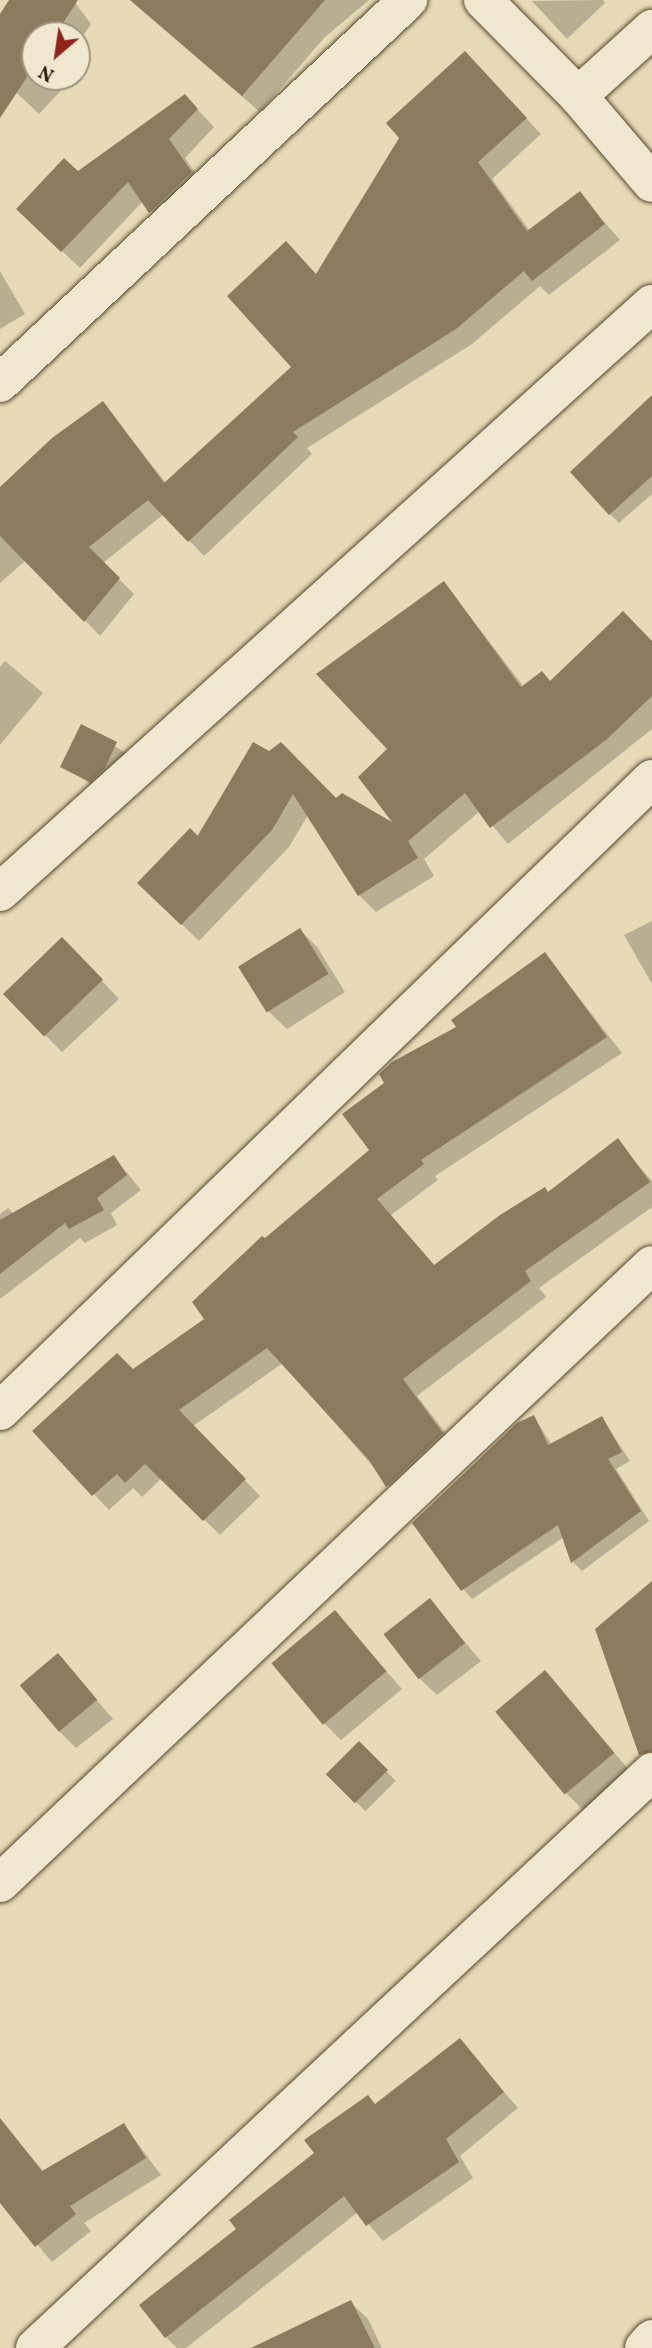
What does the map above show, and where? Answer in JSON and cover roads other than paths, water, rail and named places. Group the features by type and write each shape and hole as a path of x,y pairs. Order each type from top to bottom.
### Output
{"street":[{"path":"0,383 408,0"},
{"path":"483,0 578,96 652,183"},
{"path":"578,96 652,29"},
{"path":"0,892 652,304"},
{"path":"0,1411 652,779"},
{"path":"0,1883 652,1265"},
{"path":"35,2348 652,1772"},
{"path":"644,2348 652,2339"}]}
